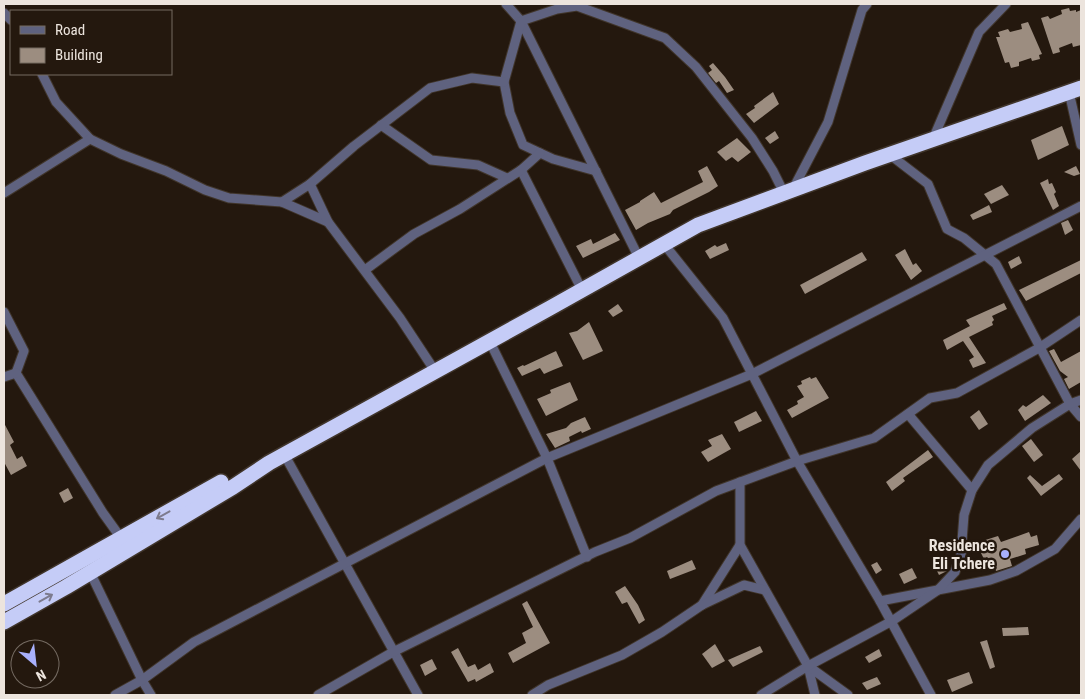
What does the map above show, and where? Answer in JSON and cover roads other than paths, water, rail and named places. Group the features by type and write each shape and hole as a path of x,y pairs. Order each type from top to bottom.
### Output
{"highway":[{"path":"4,622 233,487 284,454 436,372 698,225 889,154 1075,90"},
{"path":"4,604 228,478 269,463"}],"street":[{"path":"506,4 521,21 639,258"},
{"path":"521,21 577,5 665,38 696,67 752,138 788,191 828,122 862,10 867,4"},
{"path":"933,139 979,32 1006,4"},
{"path":"521,21 504,82 510,113 523,145 554,159 596,171"},
{"path":"42,75 56,102 90,139 121,154 166,171 204,190 229,198 282,202 328,222"},
{"path":"282,202 310,184 380,125 430,88 472,78 504,82"},
{"path":"1075,90 1081,145"},
{"path":"380,125 430,160 478,165 507,178"},
{"path":"4,193 90,139"},
{"path":"365,270 414,234 460,209 521,170 540,153"},
{"path":"889,154 928,184 947,229 964,238 996,264 1070,404 1081,417"},
{"path":"521,170 582,290"},
{"path":"310,184 328,222 400,318 436,372"},
{"path":"114,695 142,680 194,642 547,458 752,374 1081,206"},
{"path":"664,244 723,318 797,461 892,621 931,695"},
{"path":"4,312 24,351 16,373"},
{"path":"318,695 393,652 587,556 630,538 716,491 797,461 874,438 930,398 957,393 1039,348 1081,320"},
{"path":"490,342 547,458 587,556"},
{"path":"4,377 16,373"},
{"path":"16,373 103,513 121,538"},
{"path":"761,695 808,666 892,621 938,590 955,572 961,554 964,515 972,490 988,465 1032,428 1070,404 1081,400"},
{"path":"908,414 972,490"},
{"path":"284,454 418,695"},
{"path":"740,482 740,545 808,666 815,695"},
{"path":"880,601 990,580 1016,571 1055,549 1081,519"},
{"path":"702,605 740,545"},
{"path":"90,572 151,695"},
{"path":"532,695 557,680 622,655 662,632 702,605 744,585 765,590"},
{"path":"808,666 848,695"}],"place":[{"name":"Residence Eli Tchere","path":"1005,554"}]}
